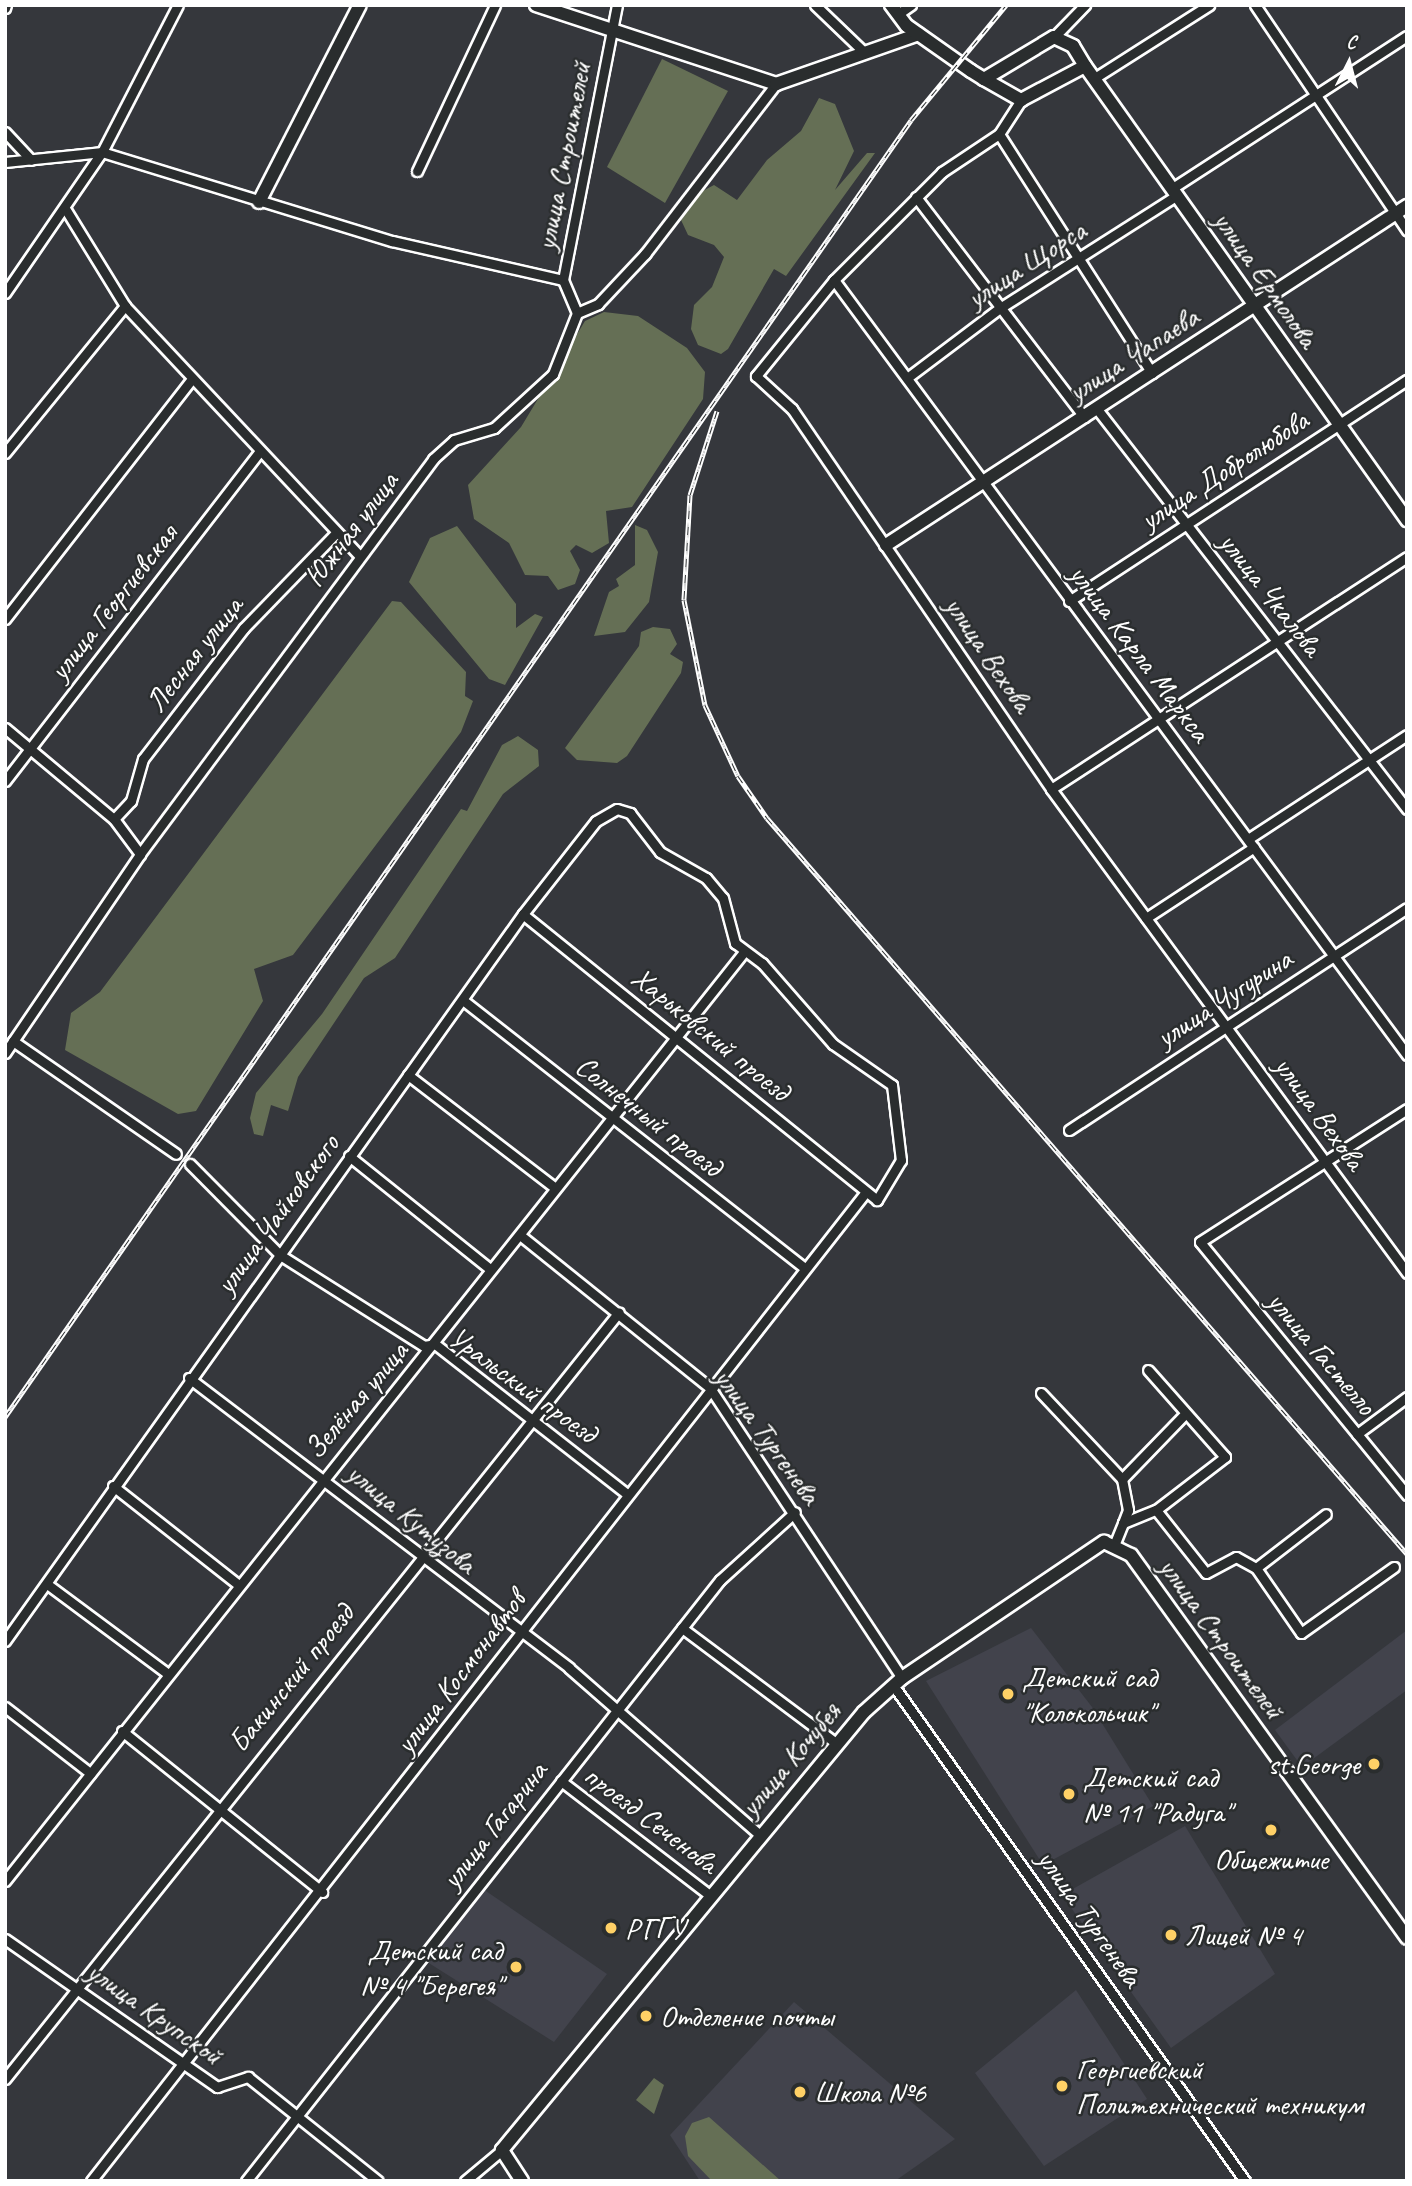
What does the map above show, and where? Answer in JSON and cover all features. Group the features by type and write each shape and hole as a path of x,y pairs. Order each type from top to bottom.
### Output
{"street":[{"path":"5,293 66,210 102,152 177,5"},
{"path":"259,202 360,5"},
{"path":"417,170 495,5"},
{"path":"536,5 776,84"},
{"name":"улица Строителей","path":"576,313 563,280 617,5"},
{"path":"815,5 863,51"},
{"path":"893,9 912,5"},
{"path":"984,79 1054,37 1085,5"},
{"path":"1093,79 1209,5"},
{"path":"1255,5 1407,230"},
{"path":"893,9 919,34 984,79 1021,100 1084,66"},
{"path":"576,313 598,304 645,254 776,84 863,51 919,34"},
{"name":"улица Щорса","path":"906,378 1000,308 1080,258 1316,95 1407,36"},
{"name":"улица Ермолова","path":"1054,37 1073,46 1084,66 1335,427 1407,520"},
{"name":"улица Вехова","path":"1021,100 999,134 916,197 834,280 756,376 792,409 1051,789 1407,1273"},
{"path":"5,132 31,160"},
{"path":"999,134 1152,373"},
{"path":"5,162 102,152 259,202 563,280"},
{"path":"916,197 1083,417"},
{"name":"улица Чапаева","path":"886,545 1254,309 1407,206"},
{"path":"66,210 125,306 190,381 360,556"},
{"name":"улица Карла Маркса","path":"834,280 1407,1055"},
{"path":"5,453 125,306"},
{"name":"Южная улица","path":"5,1053 139,854 360,556 454,440 494,428 553,374 576,313"},
{"name":"улица Добролюбова","path":"1069,601 1407,380"},
{"path":"5,619 190,381"},
{"name":"улица Чкалова","path":"1097,409 1407,810"},
{"name":"улица Георгиевская","path":"5,781 259,452"},
{"name":"Лесная улица","path":"114,819 131,801 143,759 244,628 336,533"},
{"path":"1051,789 1160,721 1407,557"},
{"path":"5,728 114,819 139,854"},
{"path":"1146,918 1407,735"},
{"name":"улица Чайковского","path":"5,1641 189,1378 464,1001 523,914 596,821 617,809 630,813 660,852 706,878 723,898 735,943 744,952"},
{"name":"улица Чугурина","path":"1069,1130 1407,908"},
{"name":"Харьковский проезд","path":"523,914 866,1192"},
{"path":"744,952 762,963 833,1044 892,1085 901,1160 877,1200 866,1192"},
{"name":"Зелёная улица","path":"5,1881 322,1478 435,1344 490,1269 520,1235 674,1035 744,952"},
{"name":"Солнечный проезд","path":"464,1001 804,1268"},
{"path":"13,1041 176,1154"},
{"path":"408,1075 555,1188"},
{"path":"1325,1161 1407,1110"},
{"path":"349,1156 490,1269"},
{"name":"улица Гастелло","path":"1325,1161 1200,1241 1407,1495"},
{"name":"Уральский проезд","path":"190,1164 280,1255 424,1346 435,1344 627,1494"},
{"name":"улица Космонавтов","path":"91,2181 178,2065 322,1892 627,1494 866,1192"},
{"name":"улица Тургенева","path":"520,1235 619,1312 710,1388 795,1512 898,1681 1245,2181"},
{"name":"Бакинский проезд","path":"5,2078 216,1808 619,1312"},
{"path":"1124,1523 1156,1510 1225,1457 1149,1370"},
{"name":"улица Кутузова","path":"189,1378 322,1478 519,1636 617,1708 761,1836"},
{"path":"1041,1393 1122,1479 1128,1510 1115,1543"},
{"path":"1357,1434 1407,1397"},
{"path":"1122,1479 1185,1413"},
{"path":"113,1486 239,1585"},
{"path":"1156,1510 1206,1573 1236,1557 1256,1568 1301,1633 1394,1567"},
{"name":"улица Гагарина","path":"246,2181 295,2114 682,1628 757,1541 795,1512"},
{"path":"1256,1568 1326,1514"},
{"name":"улица Строителей","path":"1115,1543 1131,1555 1407,1938"},
{"name":"улица Кочубея","path":"465,2181 502,2150 837,1744 898,1681 1095,1546 1115,1543"},
{"path":"47,1584 169,1674"},
{"path":"682,1628 837,1744"},
{"path":"5,1707 90,1773"},
{"path":"122,1731 322,1892"},
{"name":"проезд Сеченова","path":"561,1781 711,1896"},
{"name":"улица Крупской","path":"5,1939 178,2065 217,2087 248,2077 378,2181"},
{"path":"502,2150 522,2181"}],"shaded area":[{"path":"1031,1628 1092,1707 1153,1806 1043,1865 926,1681"},
{"path":"1407,1630 1407,1690 1302,1767 1275,1730"},
{"name":"Лицей № 4","path":"1185,1826 1275,1974 1171,2048 1062,1895"},
{"name":"Детский сад № 4 \"Берегея\"","path":"483,1889 607,1974 554,2042 424,1960"},
{"name":"Георгиевский Политехнический техникум","path":"1076,1990 1147,2099 1044,2166 975,2073"},
{"path":"794,2002 955,2139 895,2181 700,2181 670,2135"}],"green space":[{"path":"662,59 728,91 665,203 607,167"},
{"path":"819,98 835,104 854,151 835,190 867,153 875,153 786,276 774,269 728,349 721,354 698,345 691,329 694,305 712,287 724,257 714,245 688,235 681,220 699,193 714,185 737,200 767,160 801,131"},
{"path":"604,312 638,316 687,348 705,372 703,399 632,507 606,511 609,543 592,553 576,545 570,551 580,570 575,584 558,590 548,576 525,575 509,543 474,519 468,485 521,427 585,321"},
{"path":"635,525 647,530 658,552 649,602 625,632 594,636 609,592 619,586 616,579 635,565"},
{"path":"457,526 516,604 516,628 535,614 543,617 505,685 489,679 409,582 430,538"},
{"path":"392,601 401,602 466,672 465,696 473,701 461,732 293,955 254,969 263,1001 196,1111 178,1114 65,1050 71,1013 100,992"},
{"path":"653,627 670,629 677,644 670,654 683,662 681,673 627,756 617,763 577,760 565,748 639,646 641,632"},
{"path":"518,736 538,750 539,766 503,794 395,958 364,978 298,1077 288,1111 271,1105 263,1136 254,1134 250,1118 256,1093 322,1014 461,809 467,811 502,745"},
{"path":"654,2078 664,2085 654,2114 636,2100"},
{"path":"709,2117 781,2181 712,2181 688,2156 685,2136 692,2123"}],"railway":[{"path":"5,1417 911,120 1006,5"},
{"path":"717,411 690,495 684,600 705,705 738,776 767,818 1407,1554"}],"place":[{"name":"Детский сад \"Колокольчик\"","path":"1008,1694"},
{"name":"st.George","path":"1374,1764"},
{"name":"Детский сад № 11 \"Радуга\"","path":"1069,1794"},
{"name":"Общежитие","path":"1271,1830"},
{"name":"РГГУ","path":"611,1928"},
{"name":"Лицей № 4","path":"1171,1935"},
{"name":"Детский сад № 4 \"Берегея\"","path":"516,1967"},
{"name":"Отделение почты","path":"646,2016"},
{"name":"Георгиевский Политехнический техникум","path":"1062,2086"},
{"name":"Школа №6","path":"800,2092"}]}
